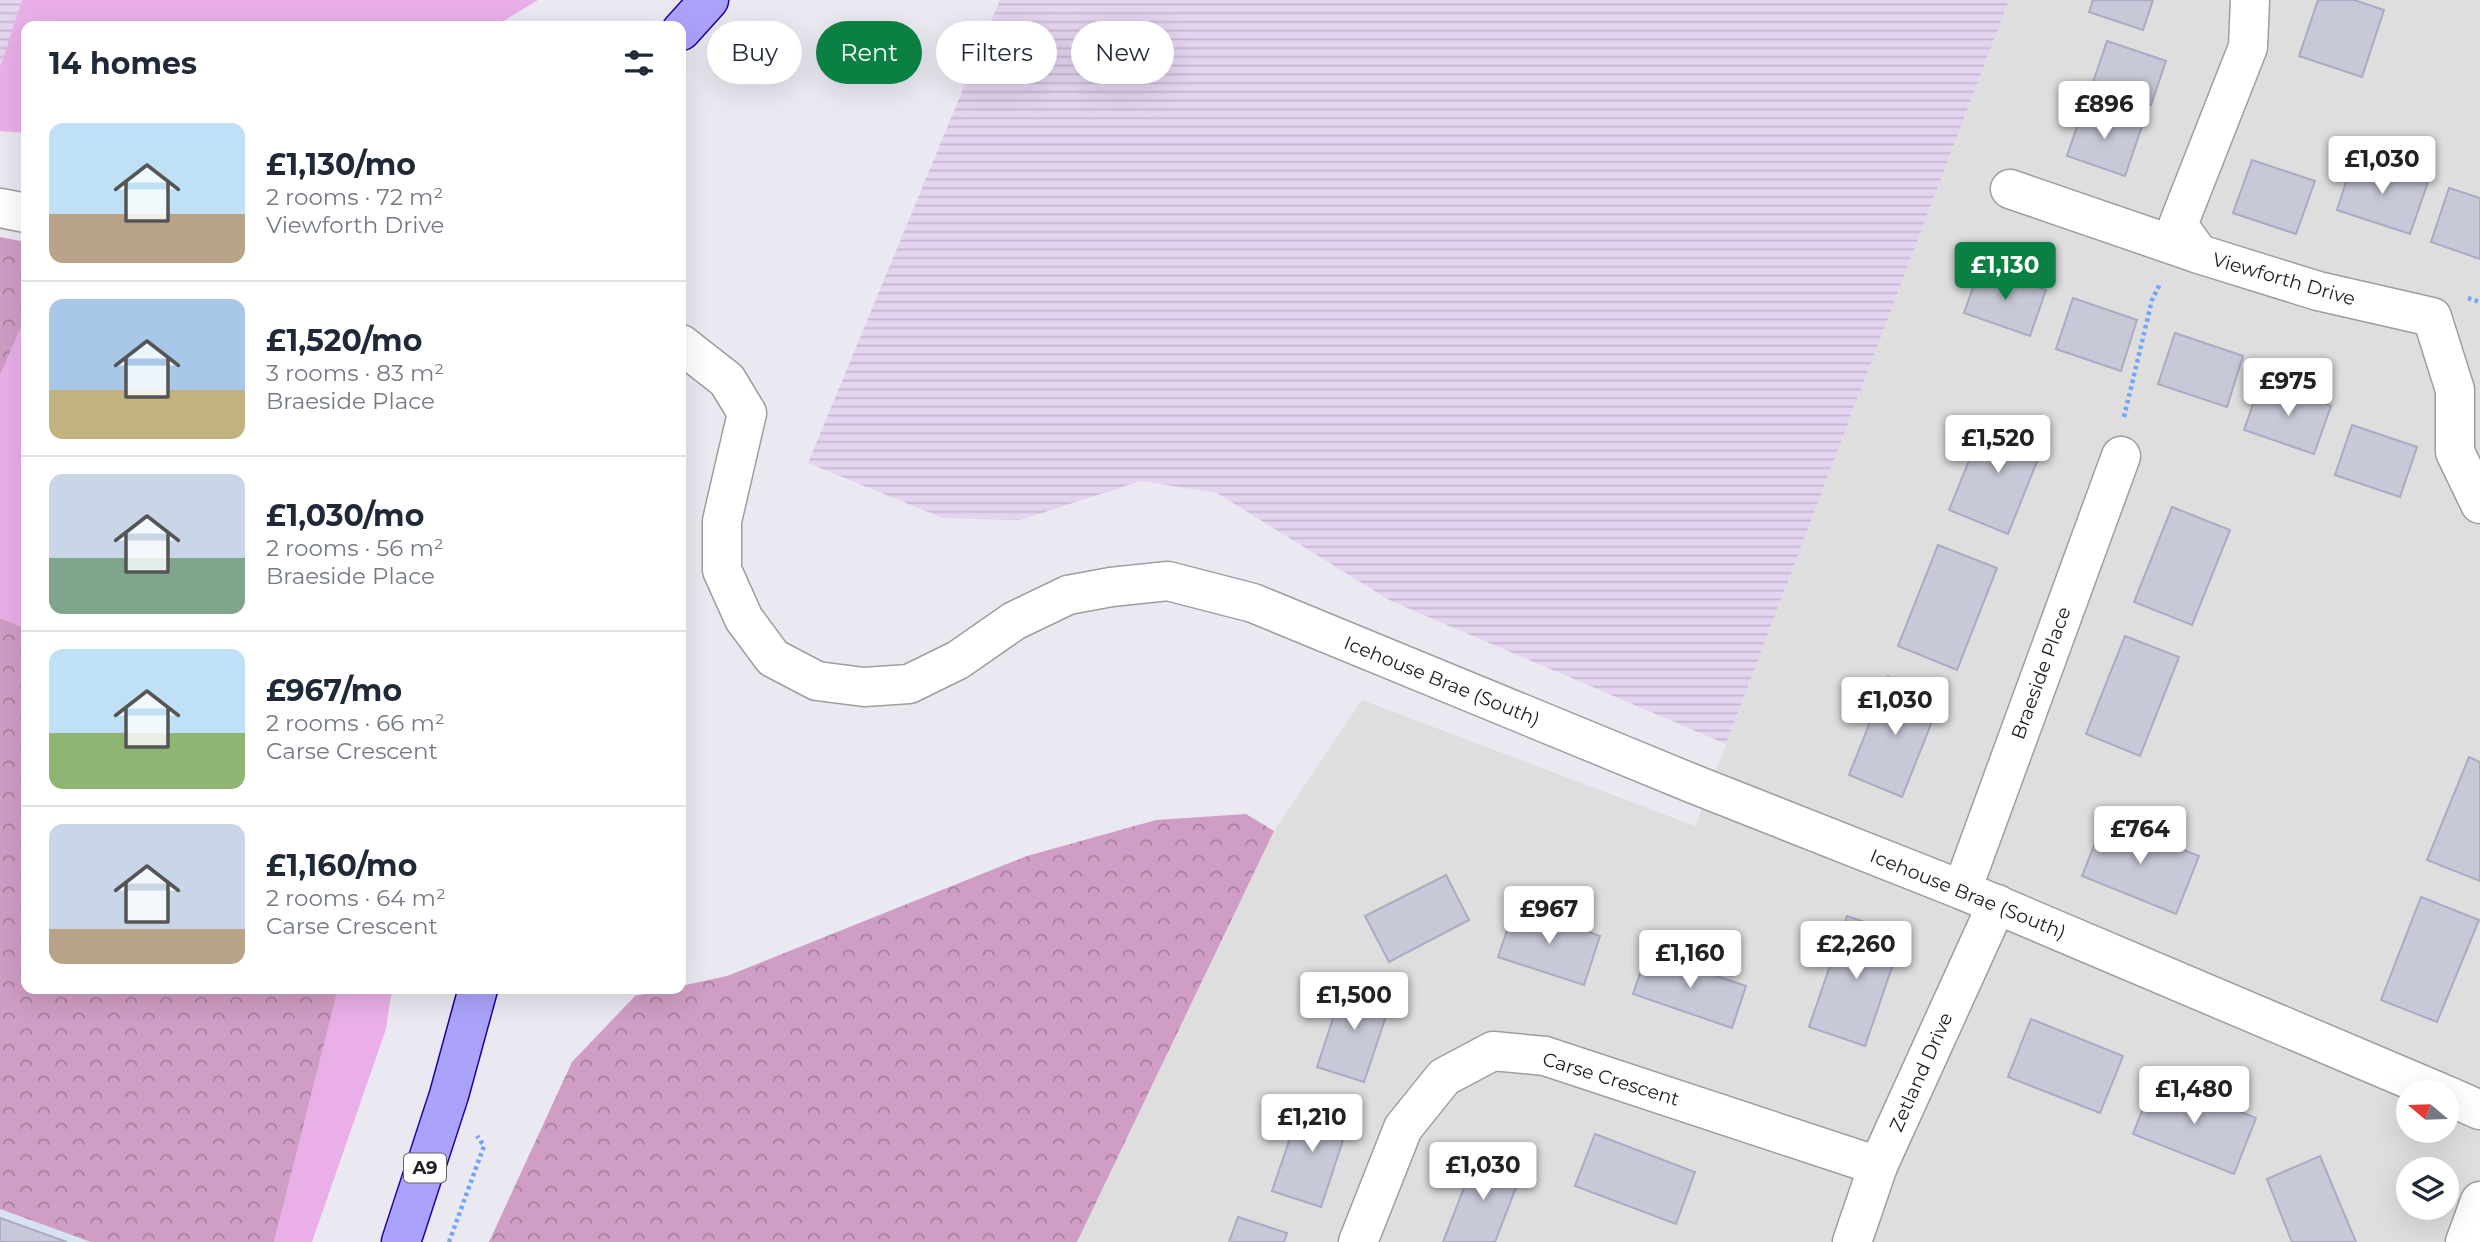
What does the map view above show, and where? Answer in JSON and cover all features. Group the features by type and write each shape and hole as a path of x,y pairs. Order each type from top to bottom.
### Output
{"main road":[{"path":"686,25 709,0"},
{"name":"A9","path":"401,1242 449,1095 477,994"}],"street":[{"name":"Viewforth Drive","path":"2250,0 2248,47 2178,225 2189,251 2318,291 2432,317 2455,390 2455,452 2480,504"},
{"path":"2011,189 2189,251"},
{"path":"0,208 21,212"},
{"name":"Icehouse Brae (South)","path":"686,348 727,380 747,414 722,521 722,570 744,619 773,658 817,681 864,687 909,684 958,660 1014,621 1068,595 1168,581 1253,603 1691,783 1997,904 2411,1080"},
{"name":"Braeside Place","path":"1962,890 2120,456"},
{"name":"Zetland Drive","path":"1852,1242 1878,1166 1997,904"},
{"name":"Carse Crescent","path":"1358,1242 1403,1128 1444,1077 1493,1051 1545,1056 1878,1166"},
{"path":"2459,1101 2480,1110"},
{"path":"2465,1242 2480,1201"}],"path":[{"path":"2120,456 2124,408 2152,300 2189,251"}],"shaded area":[{"path":"0,0 22,0 0,68"},
{"path":"22,0 538,0 503,21 21,21 21,133 0,131 0,68"},
{"path":"1000,0 2009,0 1726,744 1391,601 1217,493 1141,481 1020,520 943,518 808,463 965,84 1057,84 1057,21 991,21"},
{"path":"2009,0 2480,0 2480,1242 1077,1242 1274,831 1362,700 1695,826"},
{"path":"21,327 21,627 0,618 0,376"},
{"path":"337,994 391,994 386,1029 312,1242 274,1242"},
{"path":"0,1209 91,1242 0,1242"}],"green space":[{"path":"0,237 21,241 21,327 0,376"},
{"path":"0,618 21,627 21,994 337,994 274,1242 91,1242 0,1209"},
{"path":"1246,814 1274,831 1077,1242 489,1242 572,1062 635,996 686,994 686,985 727,976 1027,856 1156,820"}],"building":[{"path":"2093,0 2153,0 2143,30 2089,12"},
{"path":"2318,0 2354,0 2384,10 2362,77 2299,56"},
{"path":"2107,41 2166,61 2151,105 2092,85"},
{"path":"2084,106 2142,126 2125,176 2067,156"},
{"path":"2354,157 2428,182 2410,234 2337,210"},
{"path":"2252,160 2315,181 2296,234 2233,213"},
{"path":"2449,188 2480,198 2480,259 2431,242"},
{"path":"1980,268 2046,290 2030,336 1964,313"},
{"path":"2073,298 2137,320 2121,371 2056,349"},
{"path":"2175,333 2243,356 2227,407 2158,384"},
{"path":"2261,382 2331,406 2314,454 2244,430"},
{"path":"1987,416 2046,439 2008,534 1949,510"},
{"path":"2352,425 2417,447 2400,497 2335,475"},
{"path":"2172,507 2230,530 2192,625 2134,602"},
{"path":"1938,545 1997,568 1957,670 1898,646"},
{"path":"2125,636 2179,657 2140,756 2086,734"},
{"path":"1888,677 1941,699 1902,797 1849,775"},
{"path":"2469,757 2480,762 2480,881 2427,860"},
{"path":"2105,818 2199,856 2176,914 2082,876"},
{"path":"1446,875 1469,920 1389,962 1365,916"},
{"path":"2421,897 2479,920 2437,1022 2381,1000"},
{"path":"1515,907 1600,936 1584,985 1498,957"},
{"path":"1847,916 1903,935 1865,1046 1809,1027"},
{"path":"1647,953 1746,986 1732,1028 1633,994"},
{"path":"1345,982 1392,998 1364,1082 1317,1067"},
{"path":"2031,1019 2123,1056 2100,1113 2008,1077"},
{"path":"2155,1078 2256,1118 2234,1174 2133,1134"},
{"path":"1303,1100 1351,1116 1321,1207 1272,1191"},
{"path":"1595,1134 1695,1172 1676,1224 1575,1186"},
{"path":"1477,1154 1522,1172 1495,1242 1443,1242"},
{"path":"2320,1156 2356,1242 2292,1242 2267,1179"},
{"path":"1238,1217 1287,1233 1284,1242 1229,1242"},
{"path":"0,1218 67,1242 0,1242"}]}
